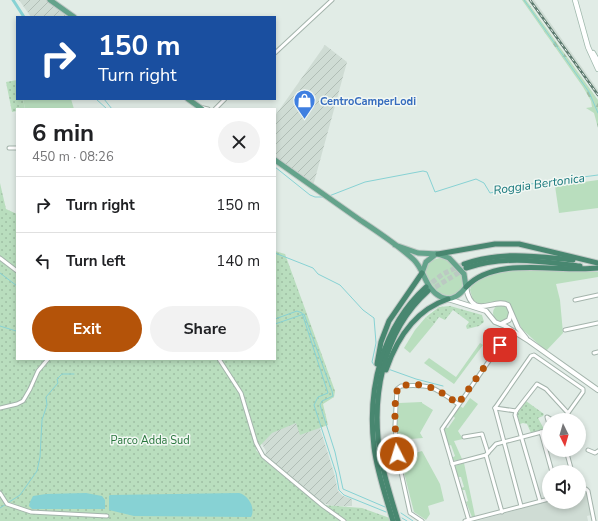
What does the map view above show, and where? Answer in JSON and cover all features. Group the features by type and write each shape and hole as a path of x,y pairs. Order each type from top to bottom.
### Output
{"highway":[{"path":"437,254 495,244 519,244 598,263"},
{"path":"598,263 518,254 487,257 465,266 515,259 598,268"},
{"path":"466,287 482,274 507,269 598,268"},
{"path":"374,394 372,388 384,332 393,312 422,273"},
{"path":"393,521 380,475 374,446 374,394 381,360 393,328 405,309 427,289 413,306 394,335 385,362 380,390 377,419 379,449 398,521"},
{"path":"380,390 390,357 408,327 424,310 448,299"}],"main road":[{"path":"50,0 73,16"},
{"path":"575,0 588,47 598,69"},
{"path":"583,28 598,62"},
{"path":"190,100 200,108"},
{"path":"276,161 330,198 414,260 432,290 439,296 448,299 457,296 466,287 464,274 460,268 448,258 437,254 418,253 395,245"},
{"path":"422,273 426,262 437,254"}],"street":[{"path":"276,52 332,0"},
{"path":"217,108 224,100"},
{"path":"9,148 16,148"},
{"path":"0,258 16,270"},
{"path":"466,287 469,297 475,304 485,307 496,304 505,304 511,310 518,328 529,341"},
{"path":"575,300 598,295"},
{"path":"448,299 479,308 496,322 529,341 598,390"},
{"path":"491,317 491,310 496,304"},
{"path":"500,324 509,320 511,310"},
{"path":"565,330 598,322"},
{"path":"500,345 442,429 468,521 540,501 521,438 515,415 516,412 537,384 546,389 568,413 583,390 533,355 495,408 521,506"},
{"path":"594,353 598,352"},
{"path":"0,408 23,401 38,371 47,360"},
{"path":"220,360 241,394 260,452 266,460 344,521"},
{"path":"557,371 566,367"},
{"path":"565,376 566,367"},
{"path":"422,521 410,513 398,458 395,432 397,389 401,386 420,385 433,387 458,404"},
{"path":"495,408 516,412"},
{"path":"452,464 487,454 496,444 541,432 550,465"},
{"path":"464,437 482,434 502,512"},
{"path":"588,450 595,453 598,451"},
{"path":"586,490 594,521"},
{"path":"0,494 6,502 28,512 107,516"}],"shaded area":[{"path":"19,0 47,0 69,16 30,16"},
{"path":"528,0 534,0 598,90 598,97"},
{"path":"325,45 347,62 313,186 276,161 276,115"},
{"path":"313,406 334,473 338,491 343,496 352,499 352,506 334,506 314,501 264,460 266,451 257,435"},
{"path":"586,492 591,515 587,516 588,521 476,521 542,503 542,509 586,509"}],"green space":[{"path":"522,0 526,0 598,100 598,128 594,113 586,108 592,107 591,101 583,87"},
{"path":"16,80 16,100 23,100 25,108 16,108 16,111 12,112 6,82"},
{"path":"23,100 71,100 74,108 25,108"},
{"path":"598,180 598,208 559,213 555,186"},
{"name":"Parco Adda Sud","path":"0,183 6,209 16,214 16,360 276,360 276,251 285,254 335,391 334,397 323,404 328,425 300,435 296,423 272,433 256,450 264,460 314,501 324,505 362,508 398,521 0,521"},
{"path":"440,258 449,261 462,274 462,287 454,294 446,295 438,292 431,285 427,277 426,269 430,262"},
{"path":"523,270 598,272 598,277 556,284 560,300 563,333 546,351 522,329 509,304 505,302 487,304 478,303 473,300 470,290 474,283 490,274"},
{"path":"501,305 507,307 509,313 507,319 501,321 495,319 493,313 495,307"},
{"path":"450,306 482,315 484,322 479,326 467,329 466,326 469,322 453,310 445,320 439,317 434,324 426,317 439,307"},
{"path":"426,317 434,324 410,353 404,348 415,330"},
{"path":"480,343 483,345 454,384 424,363 429,358 456,377"},
{"path":"470,398 478,404 458,431 463,439 454,441 462,459 453,461 452,458 455,456 451,445 448,446 444,430 445,427 448,428 455,418 453,416 460,406 463,408"},
{"path":"526,401 543,413 542,416 538,418 542,425 542,430 531,433 527,424 520,424 517,414"},
{"path":"422,402 433,410 420,433 423,438 410,439 413,451 400,455 397,426 399,403"},
{"path":"422,451 440,484 444,501 428,506 430,514 426,520 414,512 400,457"},
{"path":"464,463 475,516 472,517 466,502 468,501 465,490 462,490 461,488 464,487 461,477 458,477 455,466"}],"water":[{"path":"86,493 102,496 105,500 105,509 32,509 29,506 33,496 46,494"},
{"path":"239,493 248,499 252,506 251,517 134,516 109,510 110,495"}],"waterway":[{"path":"13,0 23,16"},
{"path":"524,0 589,92 598,113"},
{"path":"97,100 106,108"},
{"name":"Roggia Bertonica","path":"105,100 111,108"},
{"name":"Roggia Bertonica","path":"276,168 310,195 315,197 324,197"},
{"name":"Roggia Bertonica","path":"329,196 365,182 423,171 427,172 435,192 476,179 484,183 490,193 523,185 598,175"},
{"path":"276,253 313,268 318,274 340,285 363,310 374,318 376,343 372,362 374,365"},
{"path":"0,273 16,285"},
{"path":"276,319 297,311 302,313 328,393 318,397 314,405 336,473 339,490 344,495 386,512"},
{"path":"276,324 304,314 332,391 333,396 322,401 320,405 335,452 343,489 385,507"},
{"path":"0,326 16,331"},
{"path":"388,369 416,379 443,386"},
{"path":"0,508 20,495 37,471 40,457 42,420 47,405 46,397 58,383 57,379 62,374 74,374"},
{"path":"401,513 413,521"},
{"path":"402,518 407,521"}],"tunnel":[{"path":"426,287 443,274 464,264"},
{"path":"429,291 463,270"}],"railway":[{"path":"530,0 598,95"}],"place":[{"name":"CentroCamperLodi","path":"305,120"}],"route":[{"path":"397,454 395,425 396,398 397,389 399,386 424,385 433,387 458,404 500,345"}]}
